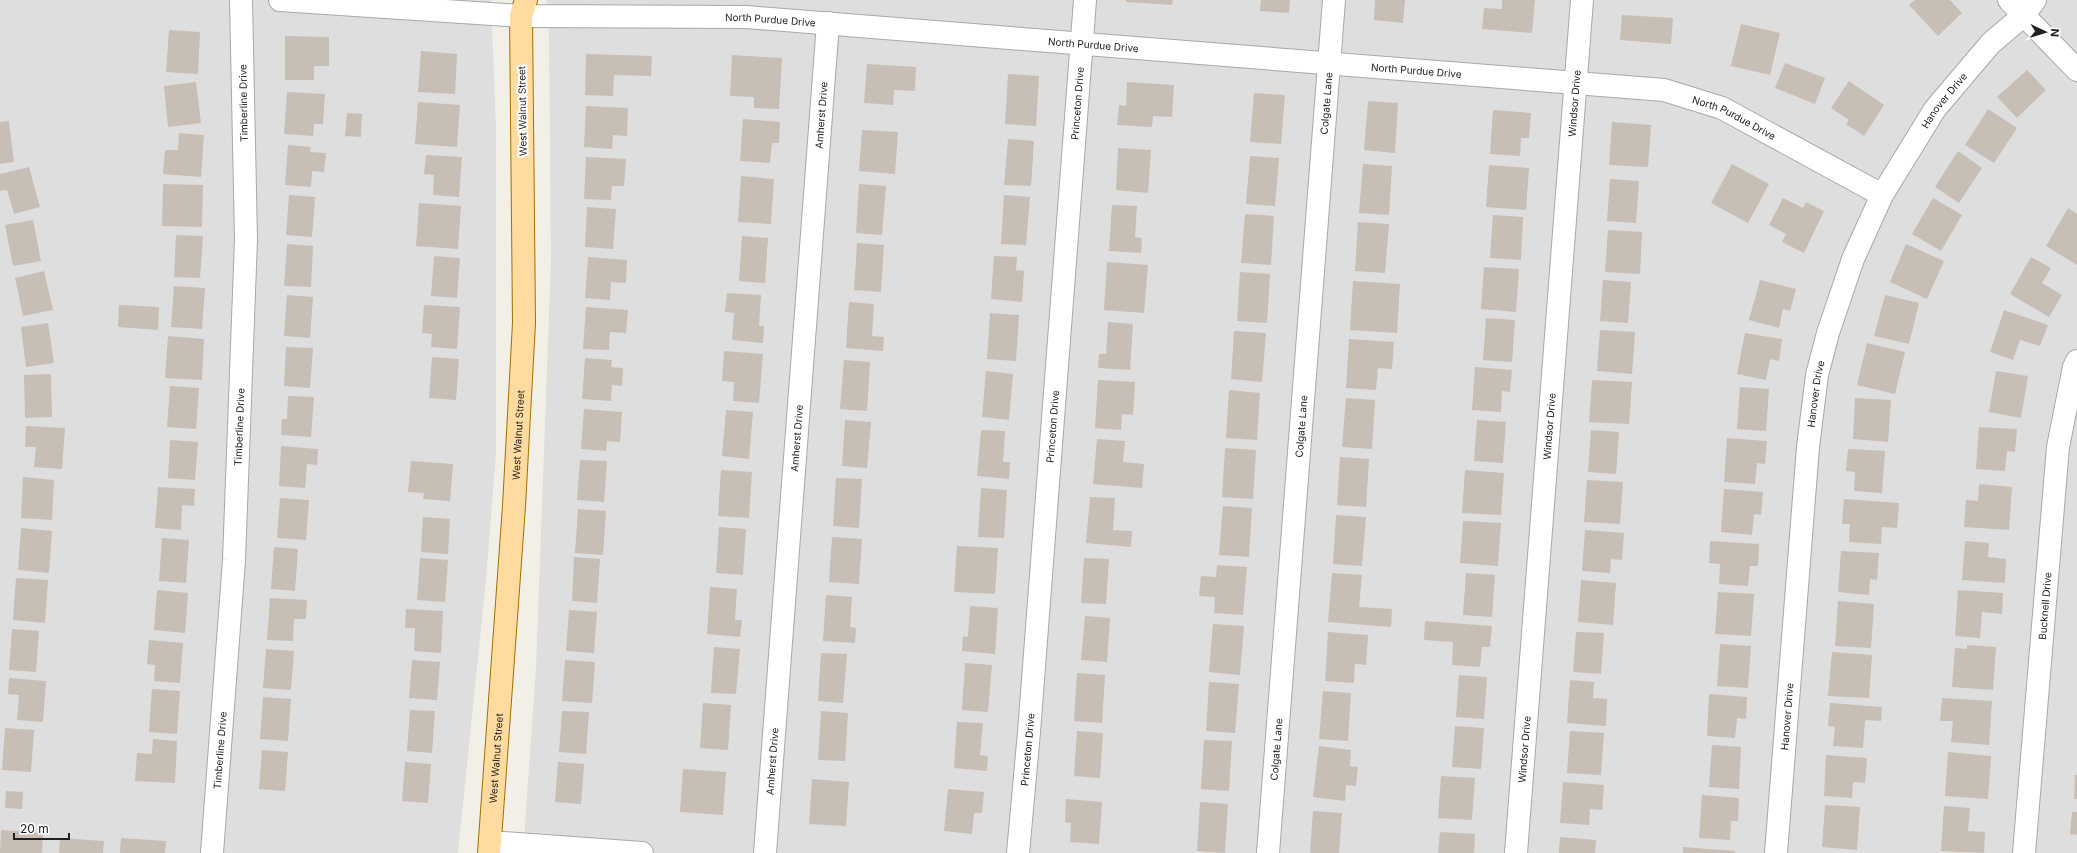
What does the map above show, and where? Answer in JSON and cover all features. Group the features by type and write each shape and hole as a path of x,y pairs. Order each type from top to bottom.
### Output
{"main road":[{"name":"West Walnut Street","path":"489,847 514,506 524,323 519,5"}],"street":[{"name":"Timberline Drive","path":"212,853 234,560 245,262 241,0"},
{"name":"North Purdue Drive","path":"280,0 519,5 746,17 1575,81 1664,90 1722,108 1882,195"},
{"name":"Princeton Drive","path":"1018,853 1029,732 1085,0"},
{"name":"Colgate Lane","path":"1268,853 1334,0"},
{"name":"Windsor Drive","path":"1516,853 1582,0"},
{"path":"2022,5 2077,70"},
{"name":"Hanover Drive","path":"1776,853 1808,446 1817,375 1828,333 1853,259 1882,195 1935,109 2022,5"},
{"name":"Amherst Drive","path":"765,853 828,23"},
{"name":"Bucknell Drive","path":"2024,853 2058,447 2074,367 2077,361"},
{"path":"489,847 642,853"}],"shaded area":[{"path":"0,0 491,0 496,128 496,454 486,579 458,853 0,853"},
{"path":"546,0 2077,0 2077,853 523,853 536,668 551,261 549,36"}],"building":[{"path":"1126,0 1173,0 1172,5 1126,2"},
{"path":"1261,0 1290,0 1289,13 1260,11"},
{"path":"1375,0 1405,0 1403,23 1374,20"},
{"path":"1502,0 1535,0 1532,33 1482,29 1484,8 1502,9"},
{"path":"1915,0 1950,0 1962,13 1938,36 1909,5"},
{"path":"1622,15 1673,18 1671,44 1620,40"},
{"path":"1741,24 1780,33 1770,75 1731,66"},
{"path":"169,30 200,32 198,74 166,72"},
{"path":"285,36 329,37 329,66 314,66 314,80 285,80"},
{"path":"421,51 457,54 455,94 418,92"},
{"path":"586,54 652,56 651,76 614,75 613,96 585,95"},
{"path":"732,55 782,58 779,109 754,108 754,97 730,96"},
{"path":"1785,63 1825,78 1815,104 1775,88"},
{"path":"867,64 916,67 915,91 894,90 893,105 864,103"},
{"path":"2027,70 2046,90 2017,118 1997,97"},
{"path":"1008,74 1039,76 1036,126 1005,124"},
{"path":"1849,81 1884,105 1864,136 1846,124 1849,120 1831,108"},
{"path":"196,82 201,123 168,127 164,86"},
{"path":"1127,82 1174,85 1172,117 1153,116 1152,127 1117,125 1119,105 1126,106"},
{"path":"287,92 325,94 323,124 314,124 313,136 284,134"},
{"path":"1254,93 1285,95 1281,144 1250,142"},
{"path":"1368,101 1398,103 1395,153 1364,150"},
{"path":"418,102 460,105 457,147 415,144"},
{"path":"586,106 628,108 627,136 613,135 612,149 584,147"},
{"path":"1988,109 2017,128 1994,163 1965,145"},
{"path":"1493,110 1531,113 1529,138 1521,138 1520,156 1490,154"},
{"path":"347,113 362,114 361,137 345,136"},
{"path":"743,119 780,122 779,143 772,143 770,163 740,161"},
{"path":"9,121 14,162 0,164 0,122"},
{"path":"1612,122 1651,125 1648,167 1609,165"},
{"path":"862,130 898,132 895,174 859,171"},
{"path":"179,133 204,135 201,177 163,174 165,150 178,150"},
{"path":"1008,139 1034,141 1031,186 1004,185"},
{"path":"288,145 311,147 310,152 326,153 324,172 312,171 311,187 285,185"},
{"path":"1118,148 1151,150 1148,193 1116,190"},
{"path":"1958,151 1982,168 1959,203 1935,187"},
{"path":"426,155 462,157 459,197 433,195 434,175 424,174"},
{"path":"1250,156 1279,158 1275,206 1246,204"},
{"path":"586,157 626,159 624,186 612,186 611,200 584,199"},
{"path":"1363,164 1392,166 1389,215 1359,213"},
{"path":"1732,164 1769,184 1748,223 1711,203"},
{"path":"1489,165 1529,168 1526,210 1486,207"},
{"path":"29,167 40,207 14,214 7,190 0,191 0,174"},
{"path":"741,176 774,179 771,224 738,222"},
{"path":"1610,179 1639,181 1636,223 1607,221"},
{"path":"163,184 203,185 202,227 162,226"},
{"path":"859,184 886,186 882,235 856,233"},
{"path":"289,195 315,197 312,237 286,235"},
{"path":"1004,195 1030,197 1026,245 1001,244"},
{"path":"1783,198 1803,208 1806,202 1824,211 1804,253 1782,242 1786,234 1769,225"},
{"path":"1933,198 1962,215 1941,251 1912,234"},
{"path":"419,203 461,206 458,249 416,246"},
{"path":"1112,205 1137,206 1135,237 1142,238 1141,253 1109,251"},
{"path":"587,207 616,209 613,249 585,247"},
{"path":"2068,208 2077,214 2077,265 2046,246"},
{"path":"1245,214 1274,216 1271,265 1241,263"},
{"path":"1493,215 1523,217 1521,260 1490,258"},
{"path":"33,220 41,261 13,266 5,225"},
{"path":"1358,222 1389,224 1385,273 1355,271"},
{"path":"1608,230 1642,232 1640,274 1605,272"},
{"path":"176,235 203,236 200,278 174,277"},
{"path":"742,236 768,238 765,283 739,281"},
{"path":"857,243 884,245 881,292 854,290"},
{"path":"287,244 313,246 311,287 284,286"},
{"path":"1906,244 1944,261 1927,299 1890,282"},
{"path":"434,256 460,258 457,298 431,296"},
{"path":"994,256 1017,257 1016,270 1024,271 1022,302 991,299"},
{"path":"588,257 627,260 626,283 611,282 610,300 585,298"},
{"path":"2031,257 2051,268 2042,283 2062,295 2049,317 2010,294"},
{"path":"1107,262 1148,265 1144,313 1104,310"},
{"path":"1484,267 1519,269 1516,312 1481,309"},
{"path":"44,271 53,310 23,316 15,278"},
{"path":"1240,272 1270,274 1267,323 1237,321"},
{"path":"1603,280 1631,282 1628,323 1600,321"},
{"path":"1760,280 1796,289 1790,311 1783,309 1779,328 1749,320"},
{"path":"1353,281 1400,284 1397,333 1350,330"},
{"path":"174,286 205,288 202,329 171,327"},
{"path":"727,293 761,295 759,326 764,326 763,343 732,340 734,313 725,312"},
{"path":"287,295 313,297 310,338 284,336"},
{"path":"1885,295 1919,303 1909,344 1874,336"},
{"path":"849,302 874,304 872,336 884,337 883,351 846,348"},
{"path":"119,305 159,307 158,330 118,327"},
{"path":"424,305 460,307 457,349 431,347 432,334 422,333"},
{"path":"586,307 628,310 626,333 610,332 609,350 583,349"},
{"path":"2004,310 2048,325 2040,346 2020,340 2013,360 1990,352"},
{"path":"990,313 1019,315 1016,361 987,359"},
{"path":"1486,318 1515,320 1512,362 1483,360"},
{"path":"1108,322 1133,324 1130,370 1098,368 1099,354 1106,354"},
{"path":"48,323 54,363 26,367 21,327"},
{"path":"1600,330 1635,332 1632,374 1597,371"},
{"path":"1234,331 1266,333 1262,382 1231,379"},
{"path":"1745,333 1782,339 1779,361 1770,359 1766,380 1737,374"},
{"path":"168,336 204,339 202,380 165,378"},
{"path":"1349,339 1394,342 1392,369 1378,368 1376,390 1346,388"},
{"path":"1867,343 1905,352 1895,394 1857,385"},
{"path":"286,347 313,348 310,388 284,386"},
{"path":"724,351 763,354 759,403 733,401 734,382 722,381"},
{"path":"432,357 459,359 456,400 429,398"},
{"path":"585,358 612,360 611,367 623,368 622,386 612,385 611,401 582,399"},
{"path":"844,360 870,362 867,411 840,409"},
{"path":"1475,367 1512,370 1510,392 1502,391 1501,412 1472,410"},
{"path":"986,371 1013,374 1009,420 982,417"},
{"path":"1996,371 2028,376 2021,418 1989,412"},
{"path":"51,374 52,417 25,418 24,375"},
{"path":"1098,380 1135,382 1133,415 1122,414 1121,430 1095,428"},
{"path":"1592,380 1632,382 1629,424 1589,422"},
{"path":"170,386 199,388 196,429 167,427"},
{"path":"1740,387 1769,389 1766,431 1737,429"},
{"path":"1229,390 1260,393 1257,440 1226,438"},
{"path":"288,396 314,397 311,437 281,435 282,419 287,419"},
{"path":"1346,398 1375,400 1372,449 1342,447"},
{"path":"1855,398 1891,400 1888,442 1853,439"},
{"path":"584,409 622,412 620,442 607,441 606,451 581,449"},
{"path":"726,410 753,412 749,459 722,456"},
{"path":"845,420 871,422 867,468 842,466"},
{"path":"1477,420 1506,422 1503,463 1474,461"},
{"path":"26,426 65,428 62,469 34,467 36,447 25,447"},
{"path":"1979,427 2017,429 2015,452 2007,451 2005,471 1976,469"},
{"path":"981,430 1005,431 1003,462 1010,462 1009,479 977,476"},
{"path":"1591,430 1619,432 1616,474 1588,472"},
{"path":"1727,438 1767,441 1765,464 1757,463 1755,484 1724,482"},
{"path":"1097,439 1125,441 1123,462 1144,464 1142,488 1093,484"},
{"path":"170,440 198,442 195,480 168,478"},
{"path":"281,446 318,449 317,465 307,464 305,488 279,486"},
{"path":"1225,448 1256,450 1253,499 1222,497"},
{"path":"1848,449 1885,451 1882,493 1854,491 1855,472 1846,471"},
{"path":"1340,457 1369,459 1366,507 1337,505"},
{"path":"580,460 607,461 604,502 577,500"},
{"path":"411,461 453,464 450,501 423,499 424,493 408,492"},
{"path":"721,470 752,472 749,518 718,516"},
{"path":"1465,470 1504,473 1501,515 1462,513"},
{"path":"23,477 54,480 52,520 21,518"},
{"path":"836,478 862,479 859,528 833,526"},
{"path":"1587,480 1623,482 1620,524 1584,522"},
{"path":"1979,484 2012,487 2009,530 1964,527 1966,500 1978,501"},
{"path":"158,487 195,489 194,506 182,505 181,530 155,528"},
{"path":"981,488 1007,490 1004,538 978,537"},
{"path":"1724,489 1763,492 1761,515 1754,514 1752,535 1721,532"},
{"path":"1090,497 1115,498 1113,530 1132,531 1131,547 1086,543"},
{"path":"280,498 309,500 306,540 277,538"},
{"path":"1844,499 1899,503 1897,528 1882,527 1881,544 1849,542 1850,524 1842,524"},
{"path":"1223,506 1252,508 1249,557 1219,555"},
{"path":"578,509 606,511 603,555 575,553"},
{"path":"1336,515 1366,517 1362,566 1333,564"},
{"path":"423,517 450,519 448,554 421,552"},
{"path":"1463,521 1501,523 1498,566 1460,563"},
{"path":"719,527 746,529 743,575 716,573"},
{"path":"21,528 52,531 49,573 18,570"},
{"path":"1585,530 1624,533 1622,560 1611,559 1610,573 1582,571"},
{"path":"832,537 862,539 859,584 829,582"},
{"path":"162,538 189,540 186,583 159,581"},
{"path":"1710,541 1759,544 1758,566 1750,566 1748,586 1719,584 1720,564 1709,563"},
{"path":"1965,541 1989,543 1988,557 2006,559 2005,583 1962,580"},
{"path":"957,546 998,548 995,594 954,592"},
{"path":"274,547 298,549 295,591 271,589"},
{"path":"1841,551 1879,553 1877,580 1870,579 1869,595 1838,592"},
{"path":"574,557 600,559 597,603 572,601"},
{"path":"420,558 448,560 445,602 417,600"},
{"path":"1084,558 1109,559 1106,604 1081,603"},
{"path":"1217,565 1247,567 1243,615 1214,613 1215,597 1199,596 1201,576 1216,577"},
{"path":"1332,573 1362,575 1359,607 1392,609 1391,627 1328,622"},
{"path":"1466,573 1495,575 1492,617 1463,615"},
{"path":"16,578 48,580 45,623 13,620"},
{"path":"1581,580 1616,583 1613,625 1578,622"},
{"path":"710,587 737,589 735,620 742,620 740,637 707,634"},
{"path":"157,590 188,593 185,633 154,630"},
{"path":"1958,590 2003,593 2002,614 1982,612 1980,638 1955,636"},
{"path":"1718,592 1754,594 1751,636 1715,634"},
{"path":"826,595 852,597 850,627 856,628 855,643 823,641"},
{"path":"270,598 307,600 306,619 294,619 293,641 267,640"},
{"path":"1838,601 1874,604 1871,648 1835,646"},
{"path":"970,606 998,608 995,654 962,651 963,636 968,637"},
{"path":"406,609 443,611 441,653 414,651 415,628 405,628"},
{"path":"569,610 597,612 594,653 566,651"},
{"path":"1085,616 1110,618 1107,662 1081,660"},
{"path":"1425,621 1492,626 1490,647 1482,647 1480,667 1452,665 1453,642 1424,640"},
{"path":"1213,624 1244,626 1240,675 1209,672"},
{"path":"12,629 39,631 36,672 9,670"},
{"path":"1328,632 1368,635 1366,665 1355,664 1354,683 1325,681"},
{"path":"1576,632 1604,633 1601,674 1573,672"},
{"path":"149,640 183,643 180,683 154,681 155,665 147,664"},
{"path":"1720,644 1751,646 1748,688 1717,686"},
{"path":"1967,645 1996,647 1993,690 1952,687 1955,648 1967,649"},
{"path":"714,647 740,649 736,694 711,693"},
{"path":"266,649 294,651 291,690 263,688"},
{"path":"1832,652 1872,655 1869,698 1828,696"},
{"path":"821,653 847,654 843,703 818,701"},
{"path":"412,660 440,662 437,700 409,698"},
{"path":"565,660 595,662 592,703 562,701"},
{"path":"965,663 992,665 988,712 962,710"},
{"path":"1077,673 1105,675 1102,723 1074,721"},
{"path":"1459,675 1487,677 1484,719 1456,717"},
{"path":"9,678 46,681 43,722 17,720 19,695 8,694"},
{"path":"1570,680 1594,682 1593,698 1607,699 1606,726 1567,723"},
{"path":"1209,682 1239,684 1235,733 1206,731"},
{"path":"152,689 180,691 177,734 149,732"},
{"path":"1323,691 1351,693 1348,741 1319,739"},
{"path":"1709,694 1747,697 1746,719 1737,718 1735,738 1707,736"},
{"path":"263,697 291,699 288,741 260,739"},
{"path":"1942,698 1992,701 1989,745 1951,742 1953,721 1940,721"},
{"path":"703,703 731,705 728,750 700,748"},
{"path":"1830,703 1882,707 1881,721 1865,720 1863,748 1833,746 1835,727 1828,726"},
{"path":"410,710 435,711 432,753 407,751"},
{"path":"562,711 589,712 586,754 559,752"},
{"path":"821,711 848,713 845,761 818,760"},
{"path":"957,722 983,723 980,755 988,756 987,771 954,768"},
{"path":"1455,726 1484,728 1481,769 1452,767"},
{"path":"5,728 34,730 31,772 2,770"},
{"path":"1077,731 1103,733 1100,778 1074,776"},
{"path":"1570,731 1604,733 1601,775 1567,773"},
{"path":"153,739 177,741 175,783 135,781 137,753 152,754"},
{"path":"1204,740 1232,741 1229,791 1201,789"},
{"path":"1712,745 1741,747 1739,789 1709,787"},
{"path":"1319,746 1351,750 1350,766 1358,767 1356,786 1346,785 1345,801 1313,797"},
{"path":"262,750 288,752 285,791 259,789"},
{"path":"1948,752 1991,756 1988,799 1945,796"},
{"path":"1826,755 1867,758 1865,783 1853,782 1852,798 1824,796"},
{"path":"405,762 431,764 428,803 402,801"},
{"path":"558,762 584,764 581,804 555,802"},
{"path":"683,769 726,772 723,815 680,812"},
{"path":"2075,775 2077,775 2077,799 2074,799"},
{"path":"1441,776 1475,778 1472,820 1438,818"},
{"path":"812,779 849,782 846,826 809,824"},
{"path":"1563,782 1604,785 1602,810 1590,809 1589,825 1560,823"},
{"path":"948,789 984,792 982,813 974,813 972,834 944,831"},
{"path":"6,791 23,792 22,809 5,808"},
{"path":"1702,795 1739,798 1738,821 1731,821 1730,840 1699,838"},
{"path":"1066,799 1102,802 1099,844 1070,842 1071,823 1065,822"},
{"path":"1200,802 1228,804 1225,853 1197,851"},
{"path":"1825,805 1860,807 1857,850 1822,847"},
{"path":"1944,806 1970,808 1968,831 1985,832 1984,853 1941,851"},
{"path":"1313,811 1342,813 1339,853 1310,853"},
{"path":"2072,812 2077,812 2077,835 2070,834"},
{"path":"1,830 43,833 42,853 0,853"},
{"path":"1440,832 1475,834 1474,853 1438,853"},
{"path":"1560,837 1596,840 1595,853 1559,853"},
{"path":"60,838 104,841 103,853 59,853"},
{"path":"121,838 166,841 165,853 120,853"},
{"path":"1683,847 1735,851 1735,853 1683,853"}]}
